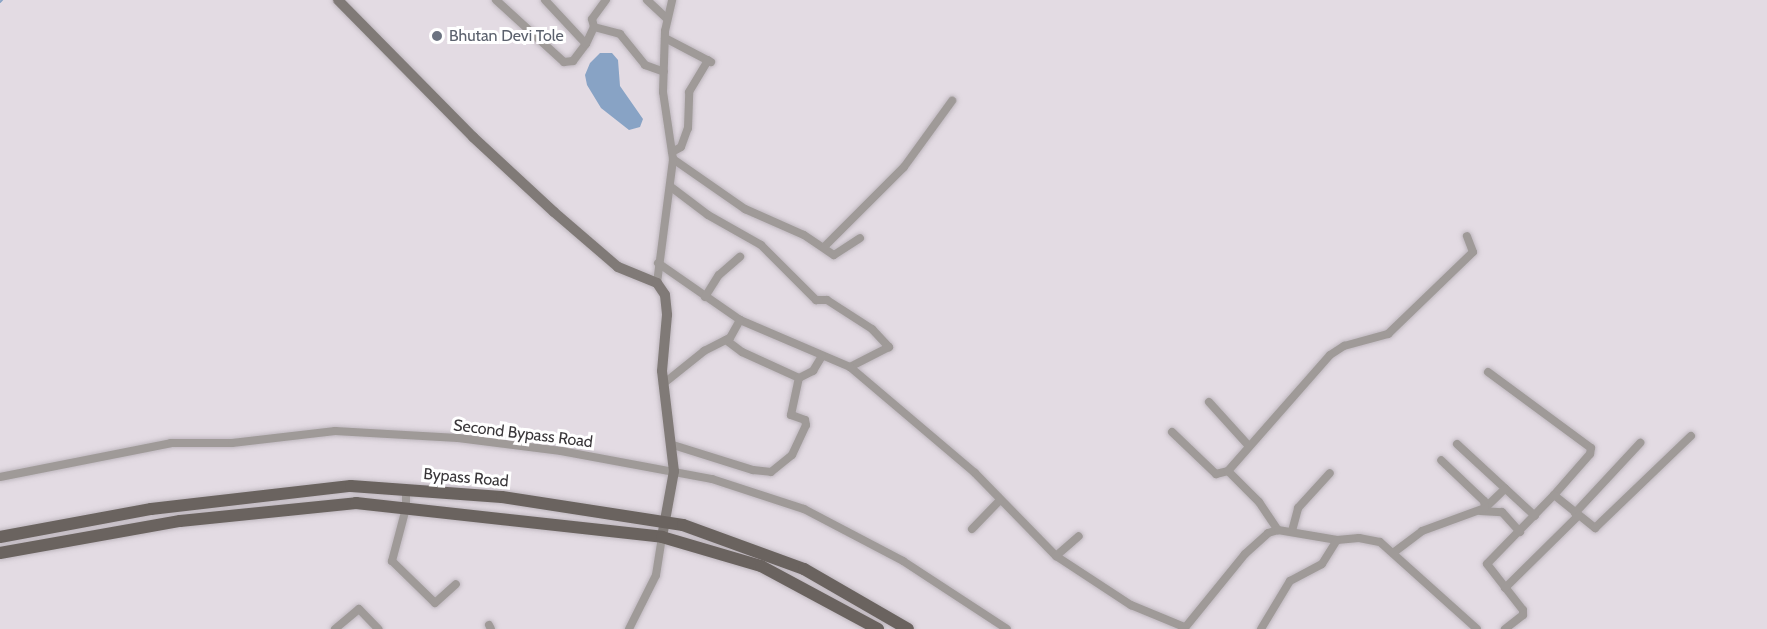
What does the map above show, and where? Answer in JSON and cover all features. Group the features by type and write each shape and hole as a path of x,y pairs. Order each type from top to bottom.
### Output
{"main road":[{"name":"Bypass Road","path":"0,537 152,508 351,486 526,500 666,522 804,569 908,629"},
{"path":"0,553 156,525 356,503 662,537 761,566 875,628 881,612"},
{"path":"152,508 156,525"}],"street":[{"path":"338,0 473,137 554,212 618,267 657,283 665,295 667,315 663,384 673,445 674,471 656,575 629,629"},
{"path":"496,0 564,62 573,61 586,44 594,27 592,19 606,0"},
{"path":"545,0 586,44"},
{"path":"647,0 666,18"},
{"path":"657,283 658,262 671,187 673,155 664,106 666,18 672,0"},
{"path":"594,27 620,34 645,65 664,72"},
{"path":"665,38 710,62 689,92 688,128 681,147 673,155"},
{"path":"824,247 904,167 952,101"},
{"path":"673,155 745,209 824,247 834,255 839,254 860,238"},
{"path":"671,187 708,215 761,245 816,300 827,300 872,329 889,347 850,367"},
{"path":"1172,432 1216,474 1228,471 1248,445 1336,349 1379,338 1392,330 1473,252 1467,236"},
{"path":"705,297 719,275 740,256"},
{"path":"658,262 741,320 850,367 975,472 999,501 1056,556 1131,605 1184,628 1245,554 1278,530 1336,540 1371,539 1393,554 1477,629"},
{"path":"663,384 704,351 726,340 741,320"},
{"path":"726,340 742,352 799,378"},
{"path":"799,378 813,371 822,356"},
{"path":"1488,372 1591,448 1590,454 1554,495 1487,564 1523,610 1522,615 1505,629"},
{"path":"673,445 753,470 771,472 792,455 806,425 805,420 791,415 799,378"},
{"path":"1209,402 1248,445"},
{"name":"Second Bypass Road","path":"0,477 171,443 232,442 335,431 514,444 712,479 804,509 903,561 1007,629"},
{"path":"1554,495 1591,527 1599,526 1691,436"},
{"path":"1505,588 1576,515 1640,443"},
{"path":"1457,444 1535,516"},
{"path":"1441,460 1485,501 1482,510"},
{"path":"1228,471 1259,502 1278,530"},
{"path":"1292,531 1298,508 1330,473"},
{"path":"406,489 406,507 392,561 435,603 456,584"},
{"path":"1393,554 1422,531 1482,510 1504,489"},
{"path":"972,529 999,501"},
{"path":"1482,510 1502,512 1520,532"},
{"path":"1056,556 1079,536"},
{"path":"1261,629 1290,581 1322,564 1336,540"},
{"path":"335,629 359,609 378,629"}],"water":[{"path":"600,53 612,53 618,60 620,86 643,119 640,127 629,130 601,108 587,85 585,75 590,63"}],"place":[{"name":"Bhutan Devi Tole","path":"437,36"}]}
